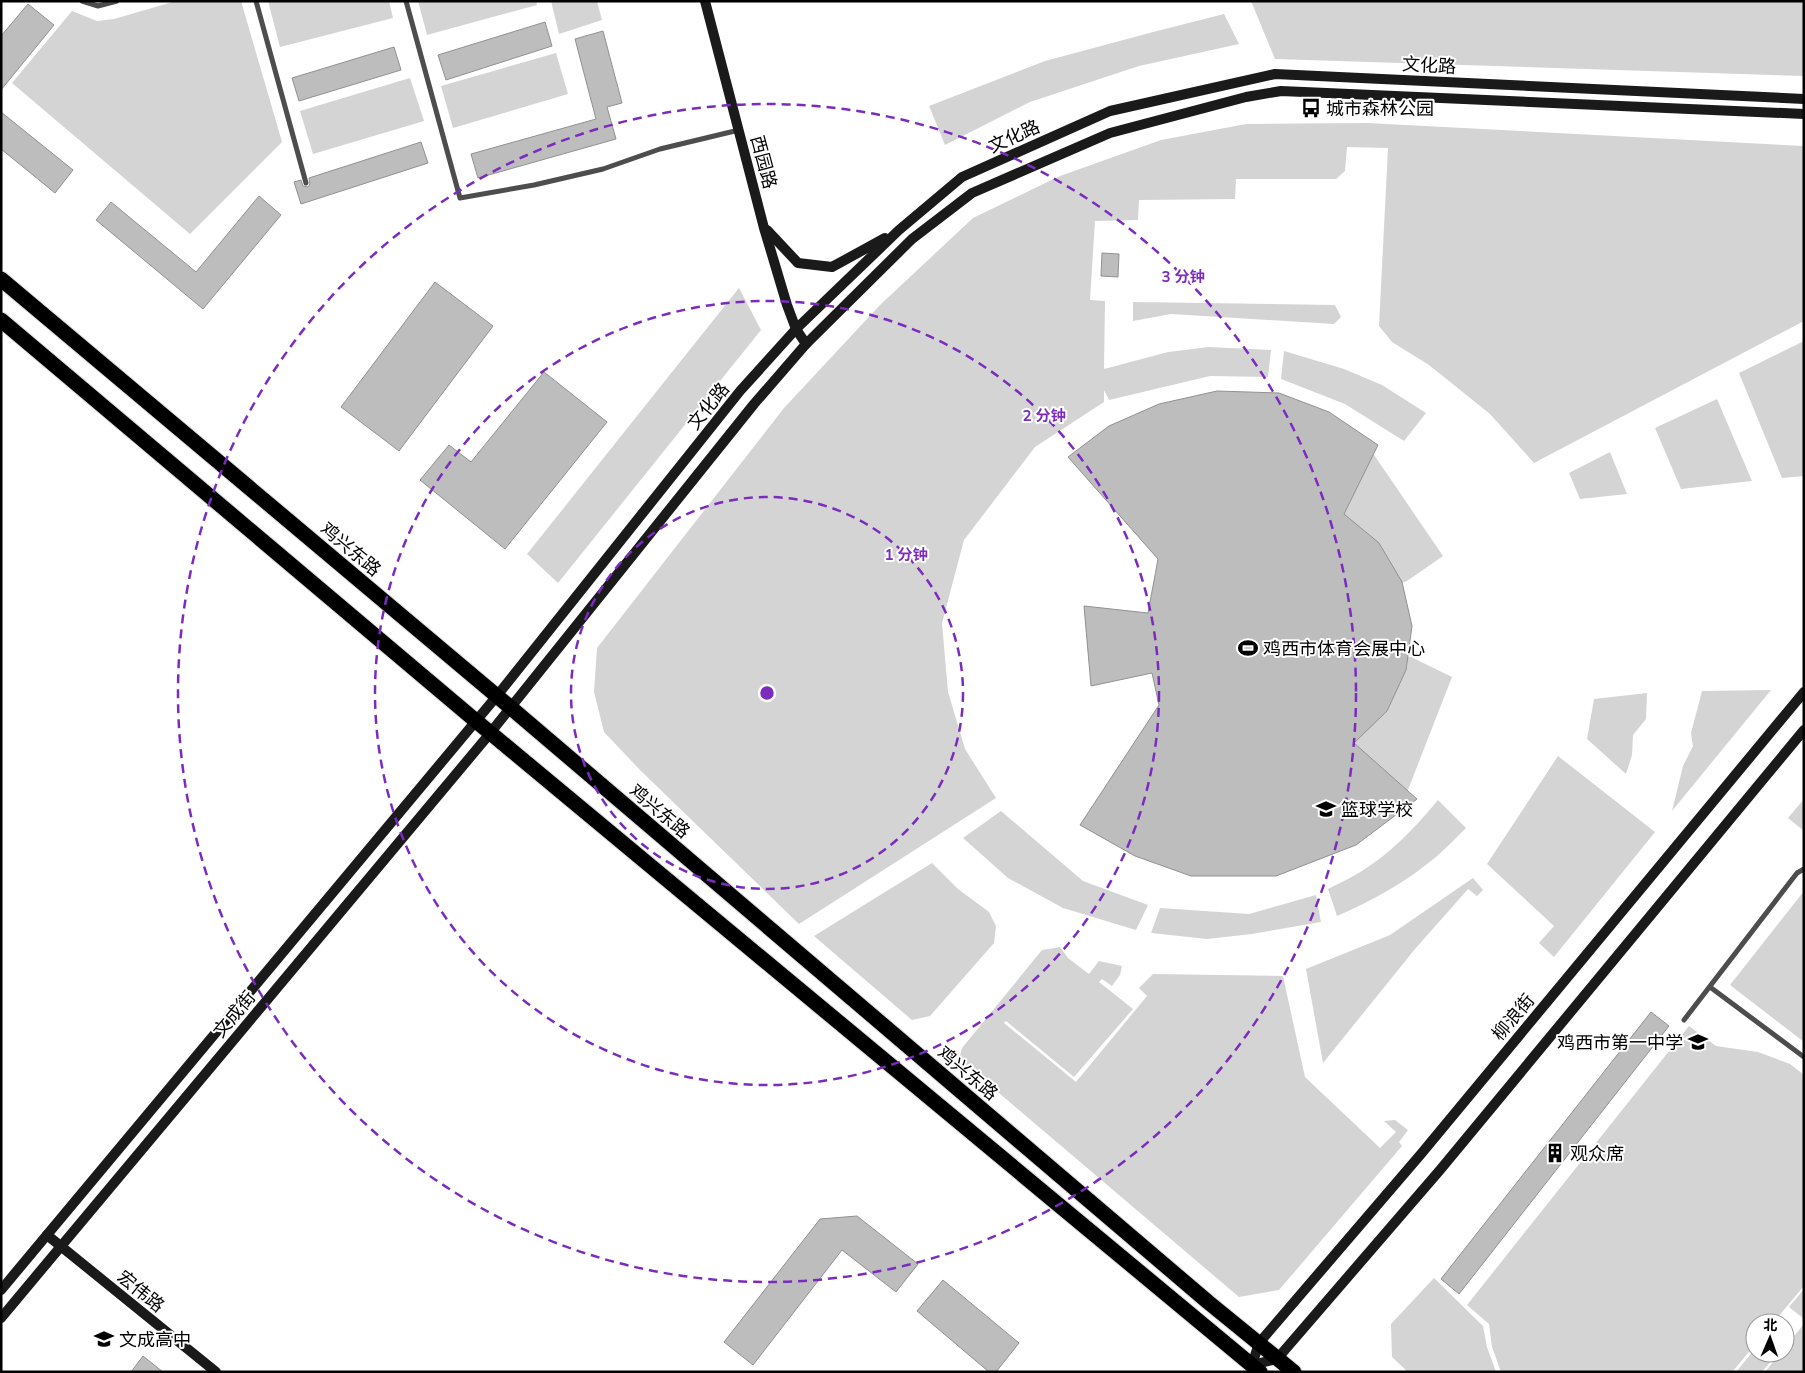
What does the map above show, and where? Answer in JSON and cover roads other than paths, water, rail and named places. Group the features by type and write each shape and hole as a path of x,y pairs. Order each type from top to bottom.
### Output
{"highway":[{"name":"鸡兴东路","path":"1,279 510,707 1208,1302 1294,1372"},
{"path":"1,320 476,721 1256,1368"}],"main road":[{"name":"西园路","path":"705,1 786,305 796,329 806,344"},
{"name":"文化路","path":"476,721 740,391 796,329 899,230 962,177 1110,111 1275,74 1804,99"},
{"name":"文化路","path":"491,732 754,404 806,344 912,239 972,193 1110,133 1246,97 1281,91 1804,114"},
{"path":"764,228 798,263 832,267 899,230"},
{"name":"柳浪街","path":"1256,1368 1259,1344 1421,1154 1804,692"},
{"name":"文成街","path":"1,1290 476,721"},
{"path":"1256,1368 1277,1359 1440,1170 1804,730"},
{"name":"文成街","path":"1,1318 491,732"},
{"name":"宏伟路","path":"47,1235 216,1372"}],"street":[{"path":"82,1 98,6 116,1"},
{"path":"256,1 306,183"},
{"path":"406,1 460,198 534,185 603,169 660,148 739,130"},
{"path":"1684,1020 1797,873 1804,869"},
{"path":"1710,987 1804,1057"}],"place":[{"name":"城市森林公园","path":"1311,108"},
{"name":"鸡西市体育会展中心","path":"1248,648"},
{"name":"篮球学校","path":"1326,809"},
{"name":"鸡西市第一中学","path":"1698,1042"},
{"name":"观众席","path":"1555,1153"},
{"name":"文成高中","path":"104,1339"}]}
